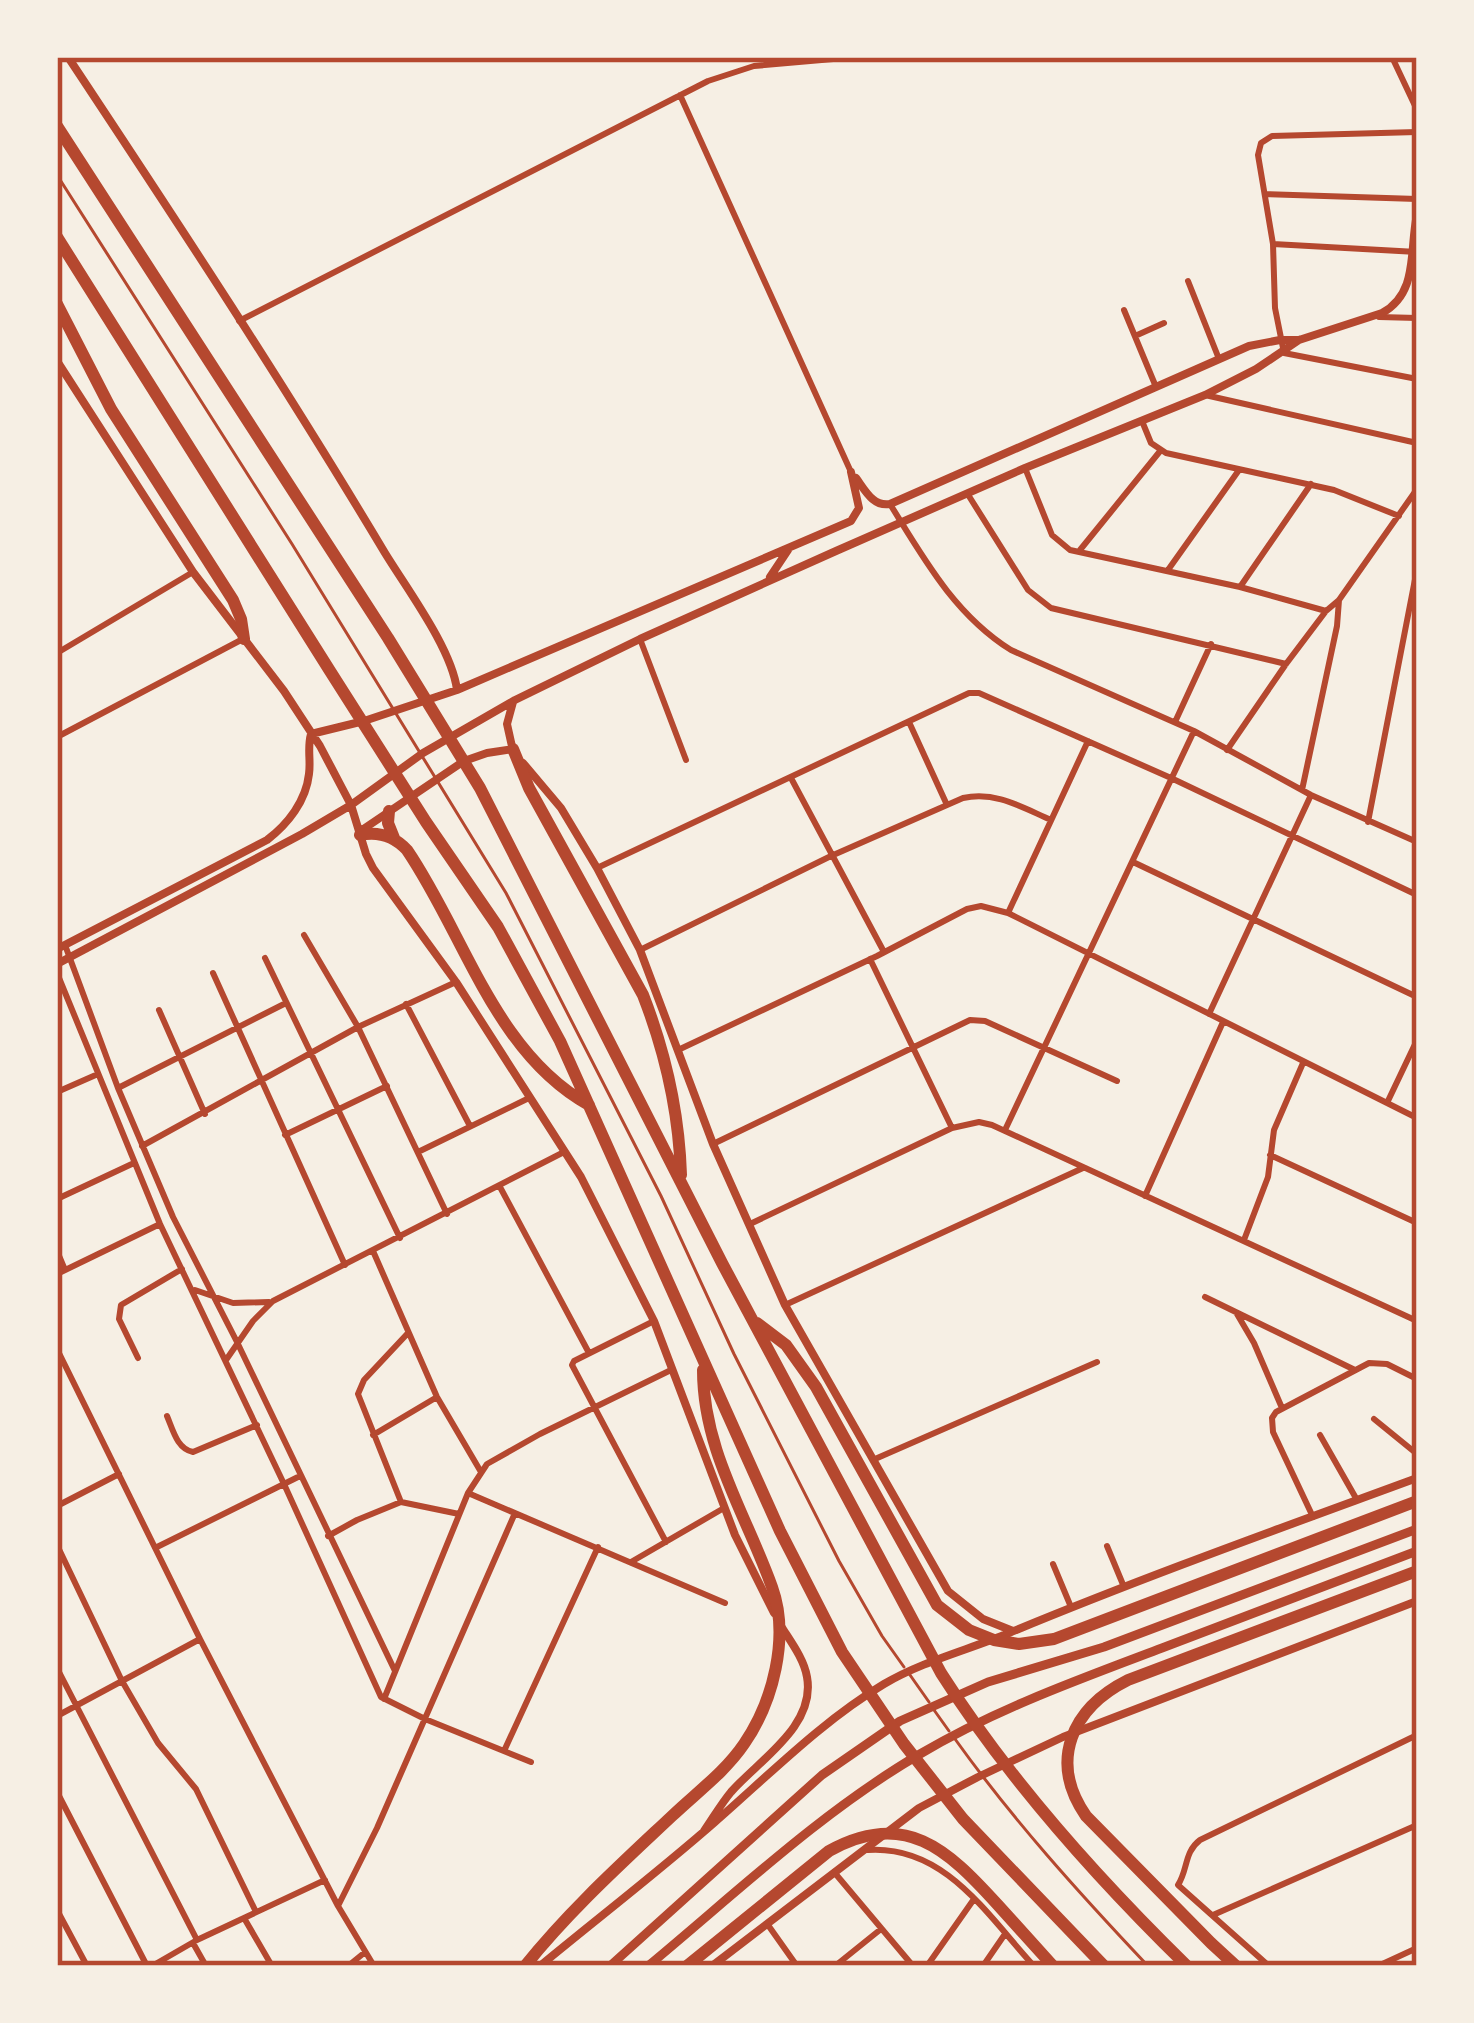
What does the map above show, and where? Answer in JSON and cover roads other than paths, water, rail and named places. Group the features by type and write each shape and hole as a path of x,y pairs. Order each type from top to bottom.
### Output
{"highway":[{"path":"57,126 480,788 752,1319 962,1707 1036,1802 1187,1966"},
{"path":"57,237 520,964 590,1105 780,1531 842,1652 904,1744 963,1819 1103,1966"},
{"path":"57,304 110,409 233,600 244,639"},
{"path":"513,749 529,788 643,995 675,1100 681,1182"},
{"path":"389,811 388,824 396,840 412,856 516,1040 549,1078 590,1105"},
{"path":"359,833 396,840"},
{"path":"752,1319 786,1345 816,1387 929,1594 957,1623 994,1640 1031,1643 1065,1635 1417,1502"},
{"path":"525,1966 586,1897 733,1759 761,1714 772,1680 778,1645 774,1590 719,1462 703,1396 704,1363"},
{"path":"1236,1966 1097,1828 1077,1802 1070,1787 1067,1754 1078,1723 1105,1693 1128,1680 1417,1570"},
{"path":"686,1966 829,1851 867,1836 895,1835 935,1846 968,1871 1053,1966"}],"main road":[{"path":"610,1966 821,1775 901,1721 988,1682 1104,1647 1417,1529"},
{"path":"648,1966 830,1814 937,1744 1076,1682 1417,1551"}],"street":[{"path":"68,57 371,530 448,658 457,690"},
{"path":"239,321 719,77 754,66 856,57"},
{"path":"1392,57 1417,110"},
{"path":"311,734 364,722 457,690 854,518 859,503 851,472 680,95"},
{"path":"1284,352 1258,148 1266,138 1417,132"},
{"path":"1265,194 1417,199"},
{"path":"851,472 875,501 890,504 1249,346 1299,340 1393,307 1407,286 1417,215"},
{"path":"1273,244 1415,252"},
{"path":"1188,281 1219,359"},
{"path":"1124,310 1156,387"},
{"path":"1370,316 1417,318"},
{"path":"1135,336 1164,322"},
{"path":"57,964 302,834 423,753 515,700 902,522 1205,395 1299,340"},
{"path":"1284,352 1417,379"},
{"path":"57,361 193,572 284,691 339,778 373,868 456,982 581,1177 654,1321 724,1508 762,1592 801,1660 808,1688 796,1725 728,1796 704,1832"},
{"path":"1205,395 1417,442"},
{"path":"1142,420 1144,432 1161,451 1311,484 1399,516"},
{"path":"1079,552 1161,451"},
{"path":"1025,468 1060,544 1325,611"},
{"path":"1167,571 1239,470"},
{"path":"1240,587 1311,484"},
{"path":"1227,750 1417,489"},
{"path":"967,494 1038,601 1064,612 1286,664"},
{"path":"890,504 952,598 988,636 1417,842"},
{"path":"765,583 789,547"},
{"path":"1368,821 1417,569"},
{"path":"57,653 193,572"},
{"path":"1302,790 1339,600"},
{"path":"57,737 244,639"},
{"path":"640,639 686,760"},
{"path":"1174,722 1211,644"},
{"path":"597,868 969,693 979,693 1417,895"},
{"path":"515,700 507,724 513,749 561,808 640,950 713,1144 785,1305 948,1591 983,1619 1013,1631"},
{"path":"909,722 947,805"},
{"path":"1004,1130 1194,731"},
{"path":"311,734 306,788 277,832 61,947 70,957 118,1088 173,1217 395,1671"},
{"path":"1008,914 1088,741"},
{"path":"359,833 464,761 513,749"},
{"path":"791,778 884,952"},
{"path":"640,950 947,805 979,795 996,796 1051,820"},
{"path":"1209,1014 1311,795"},
{"path":"1132,862 1417,997"},
{"path":"678,1050 981,906 1008,914 1417,1118"},
{"path":"304,935 358,1027 447,1214"},
{"path":"265,958 400,1238"},
{"path":"870,959 952,1128"},
{"path":"57,973 160,1224 384,1699 530,1762"},
{"path":"213,974 345,1265"},
{"path":"142,1147 358,1027 456,982"},
{"path":"118,1088 288,1002"},
{"path":"406,1004 470,1126"},
{"path":"159,1010 205,1114"},
{"path":"713,1144 970,1020 1117,1081"},
{"path":"1145,1196 1223,1022"},
{"path":"1387,1103 1417,1040"},
{"path":"1244,1240 1265,1186 1274,1130 1304,1062"},
{"path":"57,1092 98,1074"},
{"path":"285,1135 387,1086"},
{"path":"418,1152 529,1098"},
{"path":"750,1224 952,1128 979,1122 1417,1321"},
{"path":"192,1288 214,1298 253,1304 273,1301 564,1152"},
{"path":"1270,1155 1417,1223"},
{"path":"57,1199 134,1163"},
{"path":"785,1305 1083,1168"},
{"path":"500,1187 589,1353"},
{"path":"57,1251 61,1272 160,1224"},
{"path":"373,1251 437,1397 481,1472"},
{"path":"138,1358 119,1319 121,1306 182,1269"},
{"path":"1205,1297 1355,1370"},
{"path":"226,1360 273,1301"},
{"path":"1235,1312 1254,1342 1282,1408"},
{"path":"654,1321 572,1365 667,1542"},
{"path":"401,1502 358,1394 359,1387 408,1333"},
{"path":"57,1351 200,1639 374,1966"},
{"path":"875,1459 1097,1362"},
{"path":"1313,1517 1273,1432 1272,1418 1282,1408 1369,1363 1378,1362 1417,1378"},
{"path":"384,1699 468,1493 487,1464 674,1369"},
{"path":"373,1436 437,1397"},
{"path":"167,1416 180,1445 193,1452 256,1424"},
{"path":"1374,1419 1417,1454"},
{"path":"1320,1435 1357,1500"},
{"path":"57,1506 118,1474"},
{"path":"155,1548 300,1476"},
{"path":"540,1966 808,1740 906,1672 1417,1478"},
{"path":"468,1493 725,1603"},
{"path":"328,1536 401,1502 459,1514"},
{"path":"631,1562 724,1508"},
{"path":"338,1906 515,1513"},
{"path":"57,1545 122,1681 158,1743 196,1789 256,1912"},
{"path":"1107,1546 1124,1588"},
{"path":"503,1751 598,1547"},
{"path":"1053,1564 1071,1607"},
{"path":"712,1966 919,1808 1034,1751 1417,1601"},
{"path":"57,1716 200,1639"},
{"path":"57,1667 206,1966"},
{"path":"1269,1966 1178,1885 1188,1853 1200,1840 1417,1736"},
{"path":"57,1792 150,1966 325,1880"},
{"path":"1213,1915 1417,1825"},
{"path":"861,1851 887,1850 926,1859 949,1874 1034,1966"},
{"path":"834,1872 913,1966"},
{"path":"927,1966 974,1899"},
{"path":"57,1910 86,1966"},
{"path":"244,1918 272,1966"},
{"path":"767,1923 797,1966"},
{"path":"835,1966 881,1929"},
{"path":"983,1966 1005,1934"},
{"path":"1378,1966 1417,1948"},
{"path":"348,1966 365,1952"}],"lane":[{"path":"57,175 292,544 506,893 661,1196 818,1520 882,1636 998,1799 1148,1966"}]}
